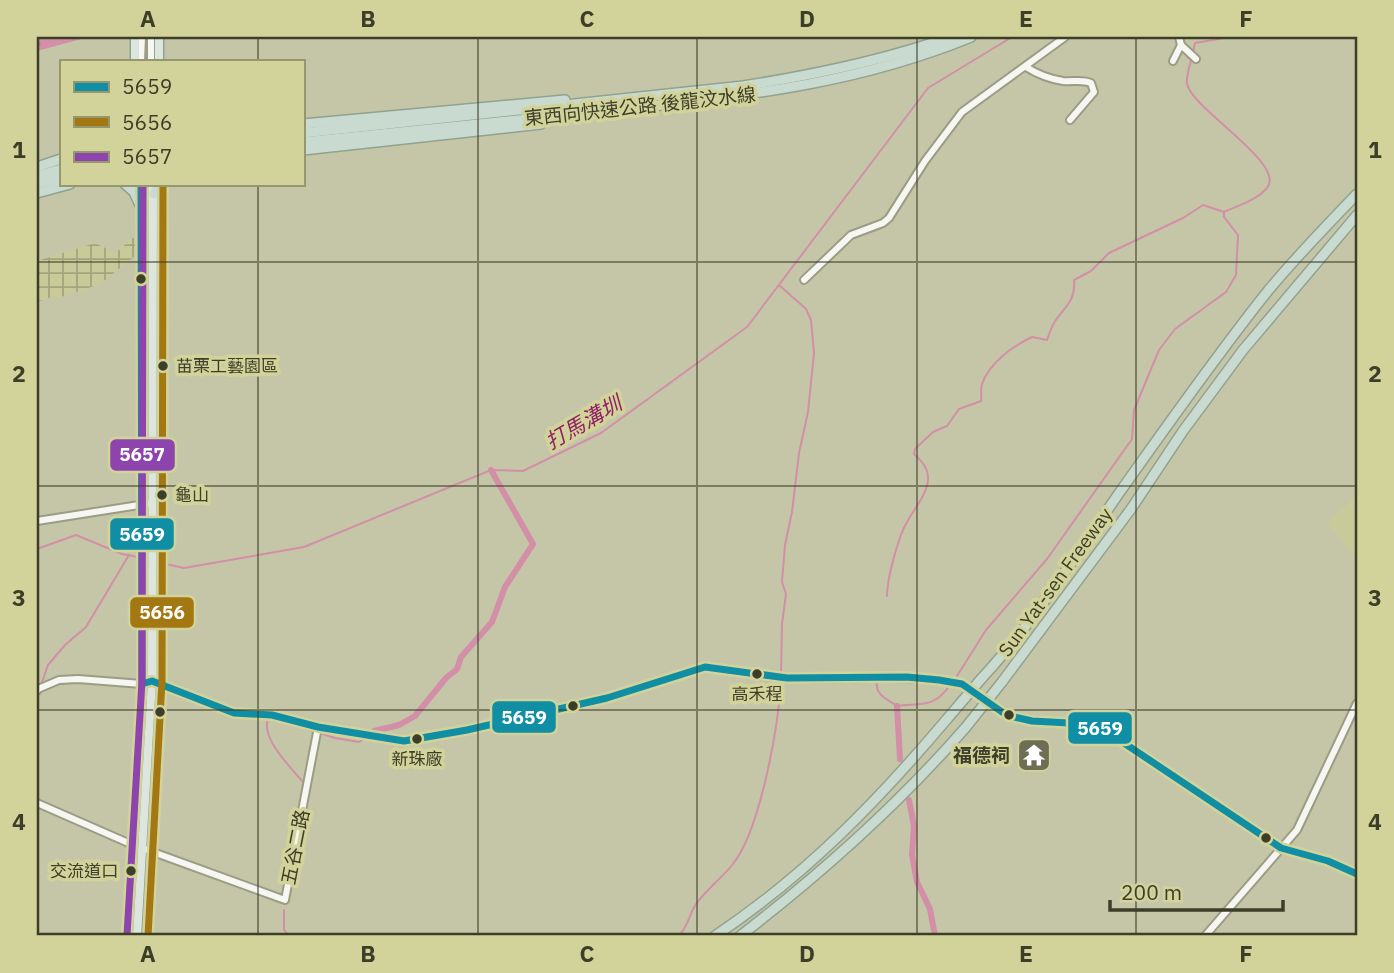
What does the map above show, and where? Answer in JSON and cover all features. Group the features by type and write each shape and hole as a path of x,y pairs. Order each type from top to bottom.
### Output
{"highway":[{"name":"東西向快速公路 後龍汶水線","path":"304,133 743,86 815,75 870,62 950,37"},
{"name":"東西向快速公路 後龍汶水線","path":"304,142 601,112 816,84 911,60 971,37"},
{"path":"304,124 518,103 596,99 619,101"},
{"path":"304,150 579,119 601,112"},
{"path":"37,167 60,159"},
{"path":"37,176 60,169"},
{"path":"37,184 60,178"},
{"path":"37,193 63,186"},
{"path":"127,186 134,192 141,207"},
{"path":"153,194 158,186"},
{"name":"Sun Yat-sen Freeway","path":"715,936 808,865 867,811 999,659 1230,340 1269,291 1357,194"},
{"name":"Sun Yat-sen Freeway","path":"740,936 830,863 894,805 966,727 1124,519 1243,350 1357,215"}],"main road":[{"path":"135,37 135,60"},
{"path":"159,37 159,60"},
{"path":"137,936 142,684 141,186"},
{"path":"128,936 152,681 153,186"},
{"path":"142,684 152,681"}],"street":[{"path":"142,37 142,60"},
{"path":"151,37 151,60"},
{"path":"804,280 851,235 883,223 889,218 925,161 962,112 1065,37"},
{"path":"1179,37 1181,45 1196,59"},
{"path":"1173,61 1181,45"},
{"path":"1026,67 1055,79 1085,80 1091,83 1094,92 1070,120"},
{"path":"37,521 152,503"},
{"path":"152,681 234,713 272,715 318,729 404,741 467,730 607,698 705,667 781,678 907,677 962,684"},
{"path":"37,691 59,680 142,684"},
{"path":"1205,936 1297,830 1357,703"},
{"path":"991,704 1002,712 1023,719 1088,724 1103,729 1281,848 1328,861 1357,874"},
{"name":"五谷二路","path":"138,847 285,900 318,729"},
{"path":"37,803 138,847"}],"shaded area":[{"path":"135,238 136,255 100,284 37,302 37,261 95,243 116,253"},
{"path":"1357,495 1357,559 1327,523"}],"water":[{"path":"37,37 89,37 37,51"}],"waterway":[{"name":"打馬溝圳","path":"157,562 184,568 304,547 491,470 523,471 601,433 747,327 928,88 1012,37"},
{"path":"1193,52 1195,43 1230,37"},
{"path":"887,596 900,538 928,483 927,470 914,454 915,449 933,432 947,426 959,409 981,401 981,386 985,376 1002,356 1032,337 1047,340 1054,323 1071,299 1074,280 1091,271 1109,253 1183,218 1203,205 1224,212 1252,199 1267,188 1270,178 1264,165 1193,95 1187,84 1192,57"},
{"path":"957,676 986,630 1047,559 1132,439 1134,410 1159,350 1175,329 1226,292 1236,275 1238,235 1224,217 1224,213"},
{"path":"779,285 806,309 811,320 814,353 808,412 785,545 782,582 786,594 782,624 781,676"},
{"path":"374,731 399,725 415,716 446,678 457,669 461,657 492,622 505,587 533,544 491,470"},
{"name":"打馬溝圳","path":"37,549 76,535 122,554 138,557"},
{"path":"41,685 48,665 65,645 86,627 129,555"},
{"path":"678,936 696,904 733,864 752,827 772,750 781,682"},
{"path":"877,682 880,693 897,706 933,701 950,685"},
{"path":"897,706 900,759"},
{"path":"304,783 272,743 267,725 269,717 335,738 359,742 366,737"},
{"path":"909,800 914,826 912,855 917,882 930,909 935,936"},
{"path":"284,910 284,930 289,936"}],"tunnel":[{"path":"962,684 990,703"}],"transit line":[{"name":"5659","path":"141,186 142,684 152,681 234,713 272,715 318,727 404,741 467,730 607,698 705,667 787,678 907,677 939,680 962,684 1002,712 1014,717 1032,721 1088,724 1103,729 1281,848 1328,861 1357,874"},
{"name":"5657","path":"127,935 142,681 143,186"},
{"name":"5656","path":"148,936 162,681 163,186"}],"place":[{"name":"苗栗工藝園區","path":"163,366"},
{"name":"龜山","path":"162,495"},
{"name":"高禾程","path":"757,674"},
{"name":"新珠廠","path":"417,739"},
{"name":"福德祠","path":"1034,755"},
{"name":"交流道口","path":"131,871"}]}
